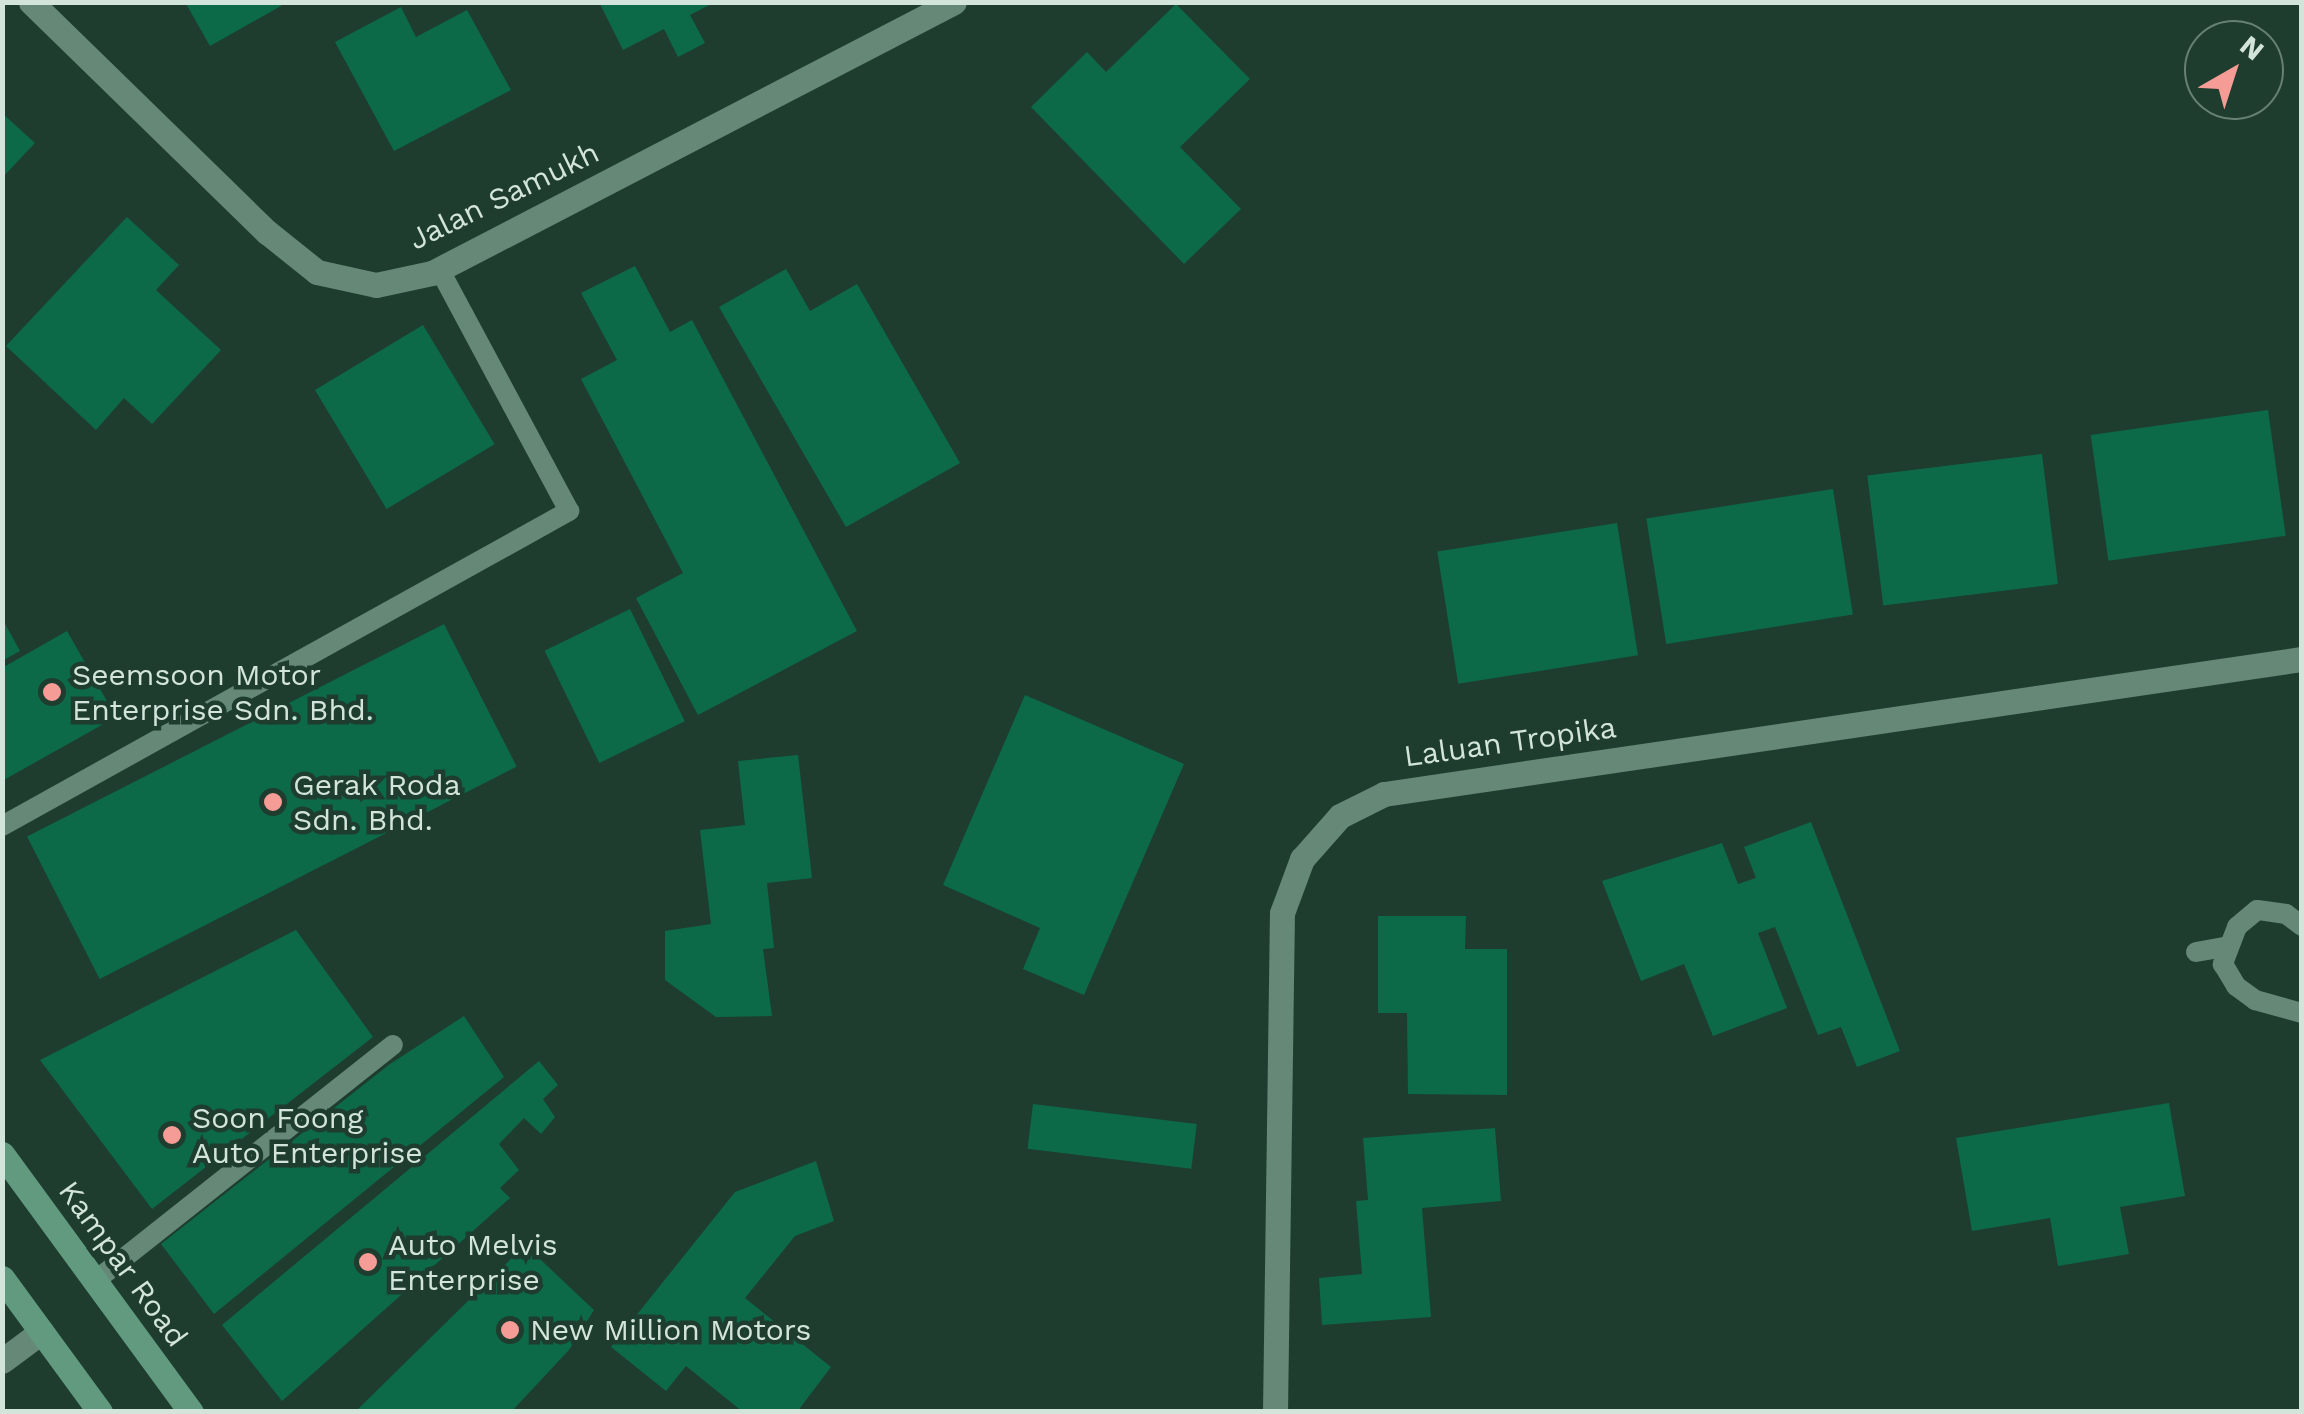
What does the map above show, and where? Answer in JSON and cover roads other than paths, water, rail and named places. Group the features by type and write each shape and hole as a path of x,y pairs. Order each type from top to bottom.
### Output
{"main road":[{"name":"Kampar Road","path":"2,1154 191,1412"},
{"path":"2,1278 100,1412"}],"street":[{"name":"Jalan Samukh","path":"31,2 267,232 317,272 376,285 438,269 954,2"},
{"name":"Laluan Tropika","path":"1275,1412 1282,913 1302,860 1340,816 1384,794 2302,659"},
{"path":"2,1361 41,1332"}],"lane":[{"path":"2,826 569,511 438,269"},
{"path":"2302,926 2286,914 2257,910 2224,947 2222,964 2236,986 2255,1000 2302,1013"},
{"path":"2196,952 2224,947"},
{"path":"95,1281 393,1045"}],"place":[{"name":"Seemsoon Motor Enterprise Sdn. Bhd.","path":"52,692"},
{"name":"Gerak Roda Sdn. Bhd.","path":"273,802"},
{"name":"Soon Foong Auto Enterprise","path":"172,1135"},
{"name":"Auto Melvis Enterprise","path":"368,1262"},
{"name":"New Million Motors","path":"510,1330"}]}
